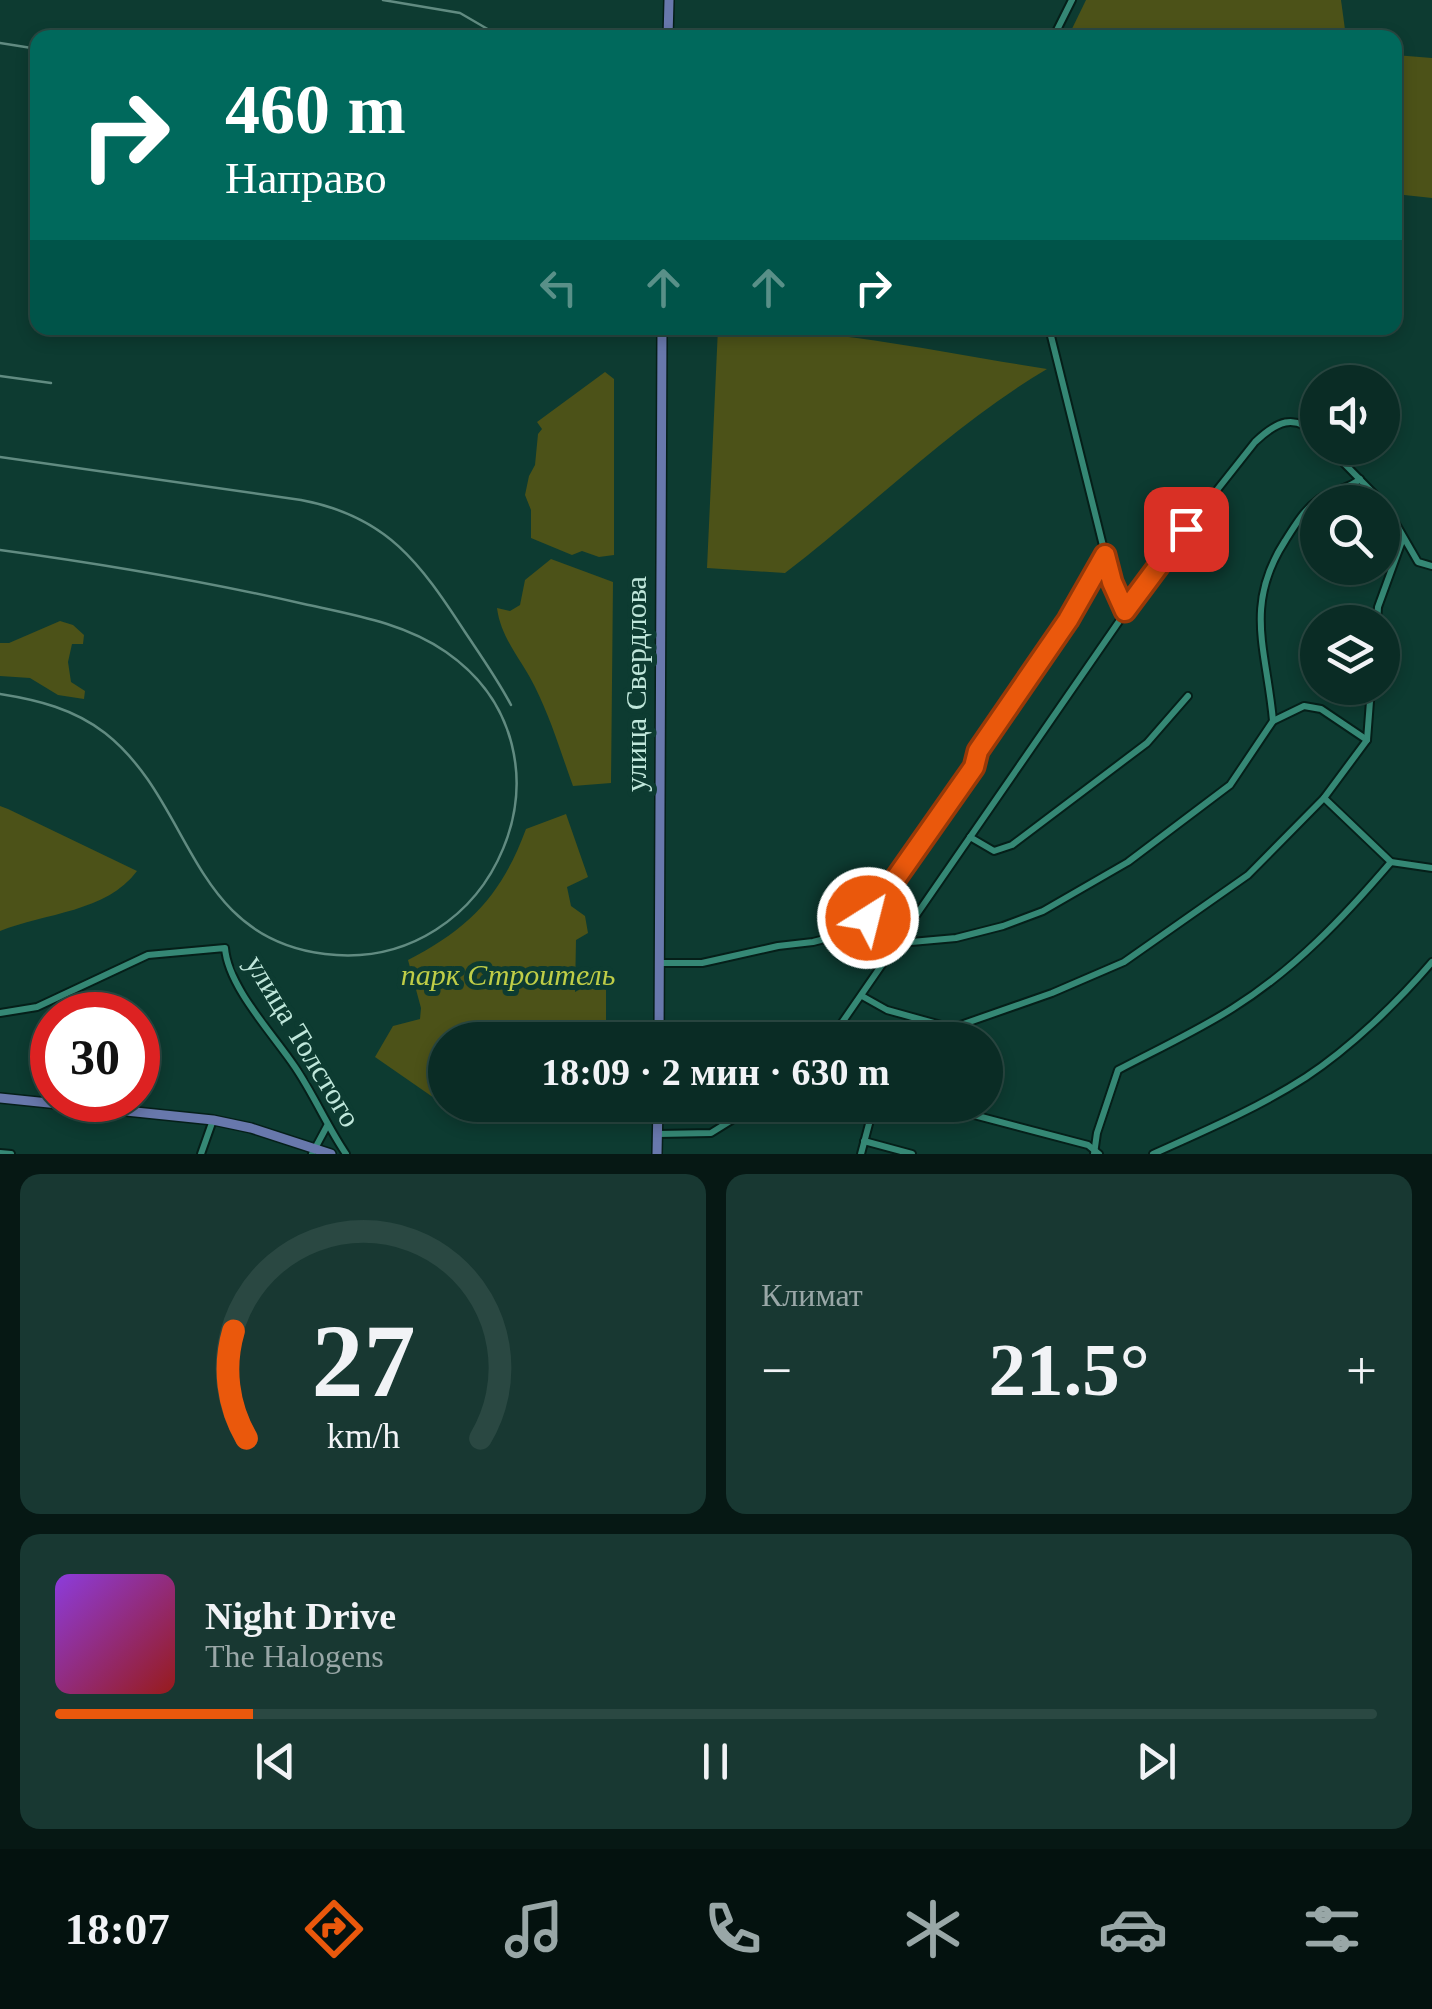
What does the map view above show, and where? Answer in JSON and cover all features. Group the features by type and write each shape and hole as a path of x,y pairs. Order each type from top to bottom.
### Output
{"main road":[{"path":"668,30 669,0"},
{"name":"улица Свердлова","path":"659,1022 662,335"},
{"path":"0,1098 212,1120 331,1154"},
{"path":"657,1154 658,1122"}],"street":[{"path":"1057,30 1072,0"},
{"path":"1051,335 1112,582 1125,611"},
{"path":"843,1022 1125,611 1255,442 1272,425 1288,420 1300,423"},
{"path":"1346,465 1385,505 1418,562 1432,566"},
{"path":"1273,721 1260,632 1260,598 1276,556 1301,516 1322,496 1351,488 1360,479"},
{"path":"1380,605 1403,540"},
{"path":"660,962 702,963 813,942 844,934 868,918 974,767 978,751 1068,620 1105,555"},
{"path":"970,837 994,851 1012,845 1147,743 1188,696"},
{"path":"862,996 887,1010 952,1028 1052,993 1124,962 1210,905 1284,842 1324,798 1367,740 1370,705"},
{"path":"898,943 956,938 1003,926 1043,911 1128,862 1230,785 1273,721 1304,706 1321,708 1367,740"},
{"path":"1324,798 1391,862 1432,868"},
{"path":"1096,1153 1118,1070 1234,1008 1288,968 1335,927 1391,862"},
{"name":"улица Толстого","path":"0,1013 37,1006 148,955 225,948 231,971 294,1065 346,1154"},
{"path":"1153,1154 1307,1076 1400,1000 1432,962"},
{"path":"201,1154 212,1120"},
{"path":"658,1134 711,1133 729,1122"},
{"path":"860,1154 869,1122"},
{"path":"1001,1122 1088,1145 1096,1153"},
{"path":"313,1151 327,1126"},
{"path":"864,1141 912,1154"},
{"path":"0,1153 12,1154"}],"green space":[{"path":"1086,0 1341,0 1345,30 1071,30"},
{"path":"1402,56 1432,58 1432,198 1402,195"},
{"path":"718,335 843,336 1047,369 978,415 785,573 707,568"},
{"path":"605,372 614,379 614,555 599,557 582,551 572,555 531,538 531,510 525,495 542,429 537,422"},
{"path":"551,559 613,582 611,783 573,786 541,699 499,619 497,608 510,611 520,605 525,580"},
{"path":"60,621 73,625 84,635 83,644 72,644 68,662 71,682 85,691 84,699 58,695 30,678 0,676 0,643 9,643"},
{"path":"0,806 137,871 124,885 92,903 0,931"},
{"name":"парк Строитель","path":"566,814 588,877 567,887 571,906 585,916 588,933 576,940 575,992 606,979 606,1022 428,1022 428,1094 375,1057 393,1026 420,1019 421,1008 408,960 449,935 481,907 506,872 526,829"}],"railway":[{"path":"383,0 460,13 489,30"},
{"path":"0,43 30,48"},
{"path":"0,376 51,383"},
{"path":"0,457 301,500 357,518 379,531 416,564 449,607 511,705"},
{"path":"0,550 153,574 341,612 378,621 430,642 446,652 489,695 512,744 516,797 503,848 476,894 436,930 385,951 325,954 280,942 245,922 219,895 134,762 105,733 55,707 0,694"}],"route":[{"path":"868,918 956,795 974,767 978,751 1068,620 1105,555 1125,611 1186,529"}]}
